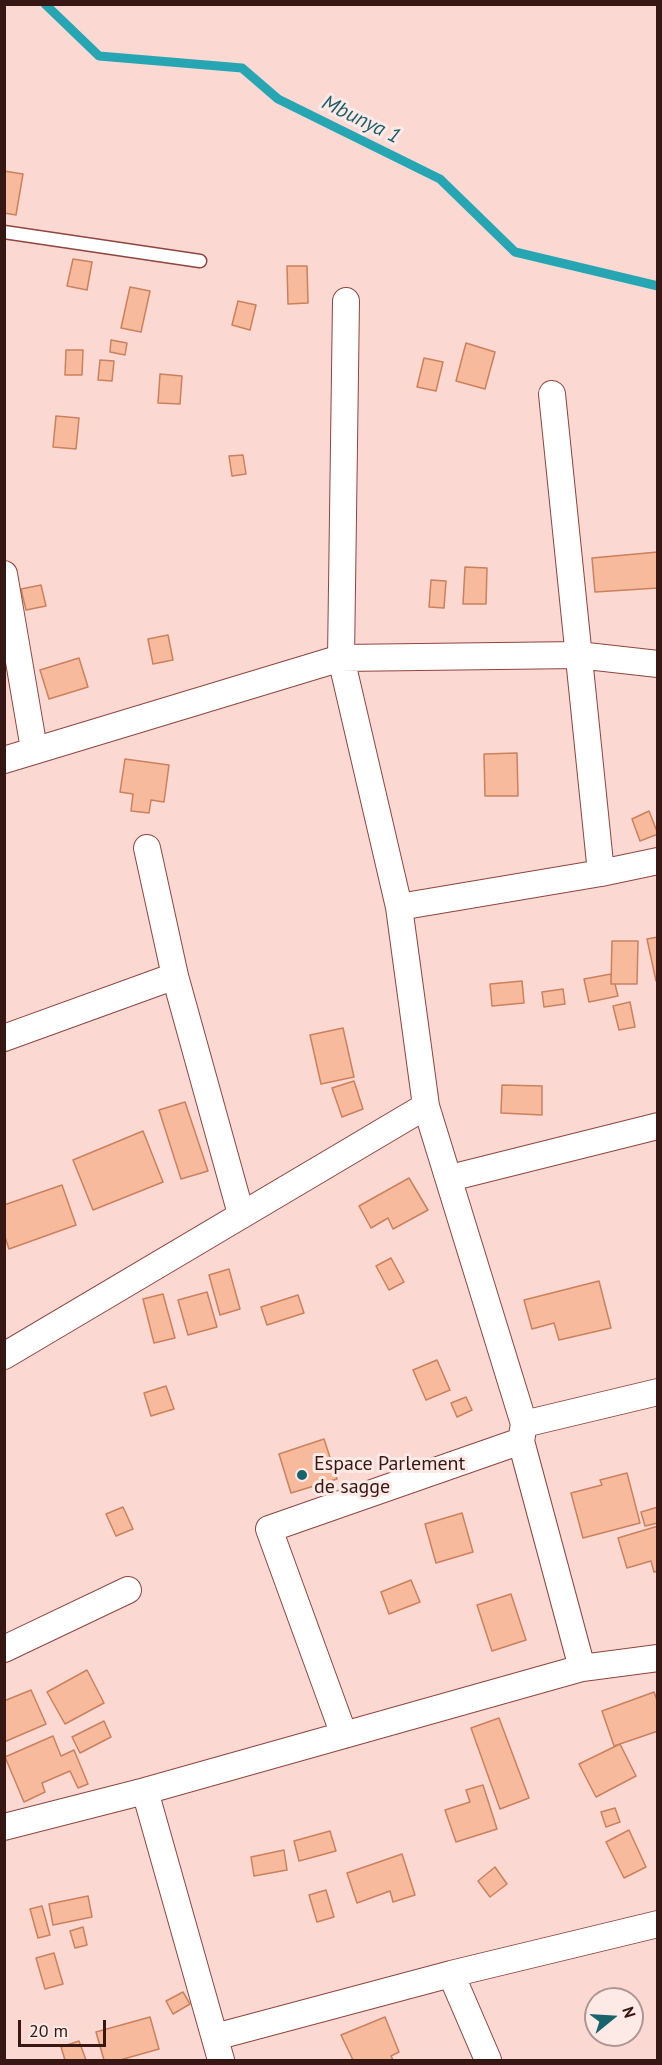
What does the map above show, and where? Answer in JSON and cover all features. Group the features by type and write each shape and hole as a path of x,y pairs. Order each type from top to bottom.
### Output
{"street":[{"path":"346,301 341,658 399,907 426,1106 450,1178 523,1432 582,1668"},
{"path":"552,394 602,873"},
{"path":"4,574 34,749"},
{"path":"4,760 34,749 341,658 578,655 657,664"},
{"path":"147,848 175,976 241,1214"},
{"path":"399,907 602,873 657,861"},
{"path":"4,1038 175,976"},
{"path":"4,1356 426,1106"},
{"path":"450,1178 657,1126"},
{"path":"344,1735 269,1529 523,1432 657,1392"},
{"path":"4,1649 128,1590"},
{"path":"6,1823 145,1791 582,1668 657,1658"},
{"path":"145,1791 218,2049 451,1974 657,1924"},
{"path":"451,1974 488,2061"}],"lane":[{"path":"4,232 200,261"}],"building":[{"path":"4,171 23,174 16,215 4,213"},
{"path":"73,259 92,262 87,290 67,286"},
{"path":"287,266 307,266 308,303 288,304"},
{"path":"130,287 150,291 141,332 121,328"},
{"path":"238,301 256,305 250,330 232,325"},
{"path":"111,340 127,343 125,355 110,352"},
{"path":"466,343 495,352 485,389 456,381"},
{"path":"66,350 83,350 82,375 65,375"},
{"path":"424,358 443,362 436,391 417,387"},
{"path":"100,360 114,361 112,381 98,380"},
{"path":"160,374 182,376 180,404 158,403"},
{"path":"56,416 79,418 76,449 53,447"},
{"path":"243,455 246,474 232,476 229,456"},
{"path":"658,552 658,588 595,592 592,558"},
{"path":"465,567 487,568 486,604 463,604"},
{"path":"431,580 446,581 444,608 429,607"},
{"path":"41,585 46,606 26,610 21,589"},
{"path":"168,635 173,660 153,664 148,639"},
{"path":"79,658 88,687 49,699 40,670"},
{"path":"517,753 518,796 485,796 484,754"},
{"path":"125,759 169,765 164,802 151,800 149,813 131,811 133,794 120,792"},
{"path":"649,811 658,834 640,841 632,819"},
{"path":"658,937 658,980 656,981 647,939"},
{"path":"612,941 638,941 637,984 611,984"},
{"path":"611,974 611,984 615,984 618,996 589,1002 584,979"},
{"path":"522,981 524,1003 492,1006 490,984"},
{"path":"563,989 565,1004 544,1007 542,992"},
{"path":"630,1002 635,1027 619,1030 613,1006"},
{"path":"343,1028 354,1077 321,1084 310,1035"},
{"path":"354,1081 363,1109 342,1117 332,1088"},
{"path":"502,1085 542,1086 542,1115 501,1113"},
{"path":"185,1102 208,1171 181,1179 159,1110"},
{"path":"143,1131 163,1182 93,1210 73,1160"},
{"path":"409,1178 428,1210 393,1229 388,1218 371,1228 359,1206"},
{"path":"62,1185 76,1225 9,1249 4,1234 4,1205"},
{"path":"391,1258 404,1282 389,1290 376,1266"},
{"path":"229,1269 240,1309 220,1315 209,1275"},
{"path":"599,1281 611,1328 559,1340 554,1323 532,1329 524,1300"},
{"path":"207,1292 217,1327 188,1335 178,1300"},
{"path":"163,1294 175,1338 154,1343 143,1299"},
{"path":"298,1295 304,1313 267,1325 261,1307"},
{"path":"437,1360 450,1390 426,1400 413,1370"},
{"path":"166,1386 174,1409 151,1416 144,1393"},
{"path":"466,1397 472,1410 457,1417 451,1403"},
{"path":"324,1439 337,1479 291,1493 279,1454"},
{"path":"627,1473 640,1523 583,1538 571,1493 602,1485 600,1480"},
{"path":"123,1507 133,1529 116,1536 106,1514"},
{"path":"658,1507 658,1523 645,1526 641,1512"},
{"path":"462,1513 473,1552 436,1563 425,1524"},
{"path":"658,1526 658,1571 654,1572 651,1561 627,1568 618,1538"},
{"path":"411,1580 420,1602 389,1614 381,1592"},
{"path":"511,1594 526,1640 492,1651 477,1605"},
{"path":"87,1670 104,1703 65,1724 47,1692"},
{"path":"31,1690 46,1724 4,1742 4,1701"},
{"path":"654,1692 658,1703 658,1731 614,1746 602,1711"},
{"path":"499,1718 529,1798 500,1809 471,1728"},
{"path":"104,1721 111,1737 80,1753 72,1737"},
{"path":"53,1736 61,1756 74,1750 88,1784 78,1788 70,1771 42,1783 45,1792 24,1802 5,1757"},
{"path":"620,1744 636,1776 596,1797 579,1764"},
{"path":"483,1785 497,1829 456,1842 445,1810 470,1802 466,1790"},
{"path":"615,1808 620,1822 606,1827 601,1812"},
{"path":"629,1830 646,1867 624,1878 606,1842"},
{"path":"330,1831 336,1851 299,1861 294,1841"},
{"path":"284,1850 287,1870 254,1876 251,1857"},
{"path":"402,1854 415,1895 393,1902 390,1891 357,1903 347,1873"},
{"path":"495,1867 507,1884 490,1897 478,1881"},
{"path":"326,1890 334,1917 317,1922 309,1895"},
{"path":"88,1896 92,1917 53,1925 49,1904"},
{"path":"42,1906 50,1935 38,1938 30,1909"},
{"path":"83,1927 87,1945 75,1948 70,1931"},
{"path":"54,1953 63,1984 45,1989 36,1958"},
{"path":"183,1992 190,2004 173,2014 166,2001"},
{"path":"150,2017 159,2049 120,2060 104,2060 96,2032"},
{"path":"385,2017 399,2052 391,2056 393,2060 353,2060 341,2035"},
{"path":"79,2041 86,2060 65,2060 61,2047"}],"waterway":[{"name":"Mbunya 1","path":"45,4 99,56 242,68 278,99 440,179 515,252 658,286"}],"place":[{"name":"Espace Parlement de sagge","path":"302,1475"}]}
